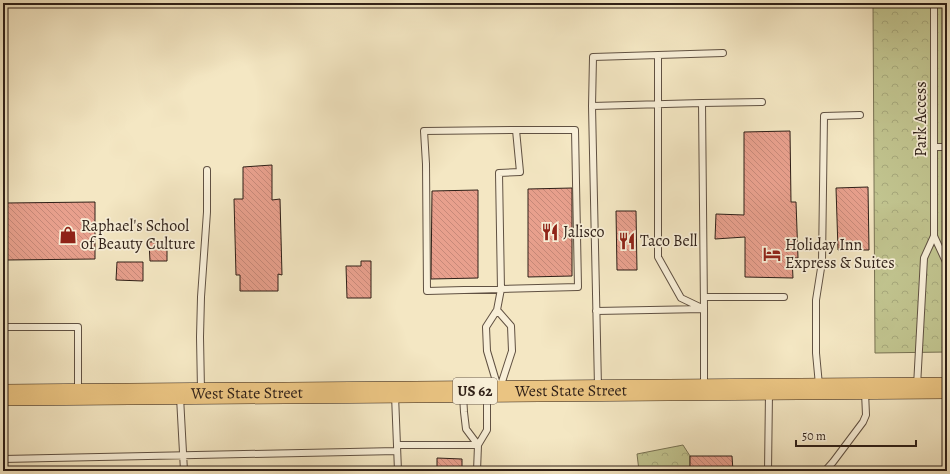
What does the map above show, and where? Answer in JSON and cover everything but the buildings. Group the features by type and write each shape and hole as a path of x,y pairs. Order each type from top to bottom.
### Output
{"highway":[{"name":"West State Street","path":"3,395 947,388"}],"lane":[{"name":"Park Access","path":"917,388 924,258 934,236 934,3"},
{"path":"598,390 592,106 593,58 723,52"},
{"path":"658,55 658,257 681,298 704,309"},
{"path":"592,106 762,102"},
{"path":"702,103 704,390"},
{"path":"820,389 816,353 816,300 822,262 824,116 860,114"},
{"path":"493,391 487,351 486,327 497,310 501,289 499,173 520,172 516,130"},
{"path":"516,130 574,130 578,287 427,291 426,164 424,131 516,130"},
{"path":"934,148 947,147"},
{"path":"201,394 201,298 207,212 207,170"},
{"name":"Park Access","path":"934,236 947,264"},
{"path":"704,297 784,297"},
{"path":"596,311 704,309"},
{"path":"478,471 478,445 487,430 493,391 512,351 511,326 497,310"},
{"path":"3,327 78,327 78,394"},
{"path":"825,471 863,422 866,415 866,388"},
{"path":"768,471 769,389"},
{"path":"463,391 466,429 478,445"},
{"path":"395,392 398,471"},
{"path":"180,394 184,471"},
{"path":"3,459 183,455 478,445"}],"green space":[{"path":"873,3 947,3 947,352 875,353"},
{"path":"683,445 690,456 690,471 639,471 637,454"}],"place":[{"name":"Jalisco","path":"550,232"},
{"name":"Raphael's School of Beauty Culture","path":"68,235"},
{"name":"Taco Bell","path":"627,241"},
{"name":"Holiday Inn Express & Suites","path":"772,254"}]}
